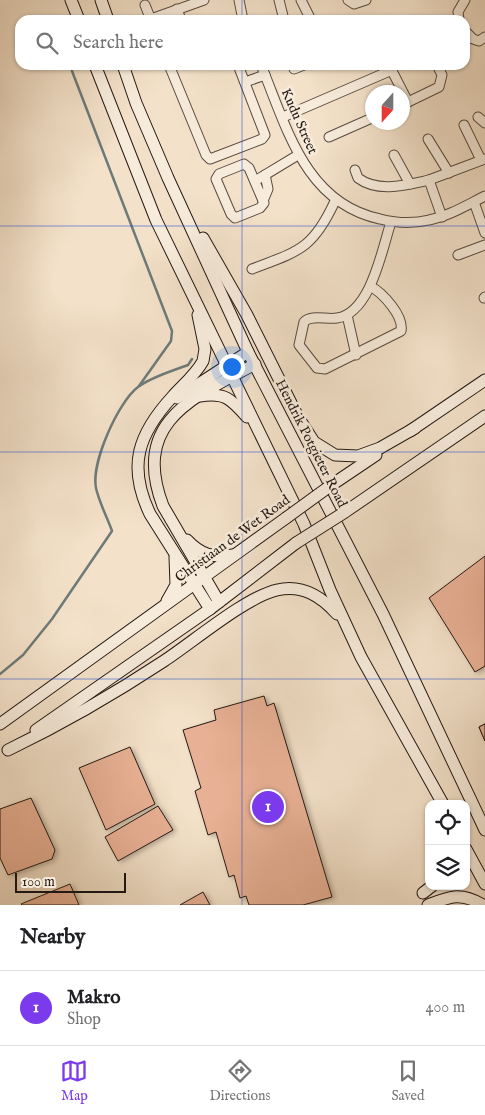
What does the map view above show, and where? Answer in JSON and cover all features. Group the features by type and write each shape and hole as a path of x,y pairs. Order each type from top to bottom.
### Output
{"main road":[{"path":"71,0 77,15"},
{"path":"101,0 106,15"},
{"path":"97,70 156,220 304,524 330,590 361,657"},
{"name":"Hendrik Potgieter Road","path":"125,70 136,103 168,178 248,352 383,614 485,830"},
{"path":"168,178 247,315 306,433 314,442 335,455 351,457 368,454 415,428"},
{"path":"193,295 203,336 204,357 201,366 153,419 143,441 136,476 142,497 150,514 193,583 215,605"},
{"path":"164,406 248,352"},
{"path":"215,605 204,576 156,489 154,458 161,430 171,417 198,397 255,364"},
{"name":"Christiaan de Wet Road","path":"0,724 52,685 161,610 193,583 485,380"},
{"path":"198,397 223,396 232,400 259,430"},
{"path":"4,753 215,605 296,543 485,416"},
{"path":"176,528 201,553 219,557 233,555"},
{"path":"161,610 176,585 178,575 175,553"},
{"path":"4,753 64,724 266,593 277,590 298,589 308,591 327,603 336,614 441,800"},
{"path":"469,799 485,818"},
{"path":"470,856 485,884"},
{"path":"428,905 454,896 462,896 483,905"}],"street":[{"path":"161,15 204,0"},
{"path":"239,0 242,15"},
{"path":"278,0 282,15"},
{"path":"301,0 308,15"},
{"path":"348,0 354,4 366,0"},
{"path":"458,15 458,12 465,0"},
{"path":"145,5 149,15"},
{"path":"176,9 179,15"},
{"path":"470,36 473,39 479,40 485,37"},
{"path":"171,70 206,155 210,159 264,137 265,132 245,82 243,70"},
{"name":"Kudu Street","path":"262,70 298,154 318,184 335,200 369,217 391,222 411,223 442,217 485,196"},
{"path":"283,117 387,70"},
{"path":"392,70 398,85"},
{"path":"410,101 440,87 442,74 440,70"},
{"path":"245,82 265,75"},
{"path":"329,137 365,121"},
{"path":"355,170 358,178 374,186 410,184 429,180 483,160 464,125"},
{"path":"428,139 448,173"},
{"path":"255,182 298,154"},
{"path":"394,155 410,184"},
{"path":"263,200 249,168 244,164 219,174 216,179 232,217 238,217 260,208 268,189 265,175"},
{"path":"429,180 442,217"},
{"path":"252,270 288,256 312,240 326,221 335,200"},
{"path":"474,202 485,233"},
{"path":"370,286 387,298 402,328 399,333 356,355 321,369 314,366 299,345 302,330 307,319 339,318 347,315 359,306 370,286 391,222"},
{"path":"458,255 485,245"},
{"path":"347,315 356,355"}],"building":[{"path":"485,556 485,666 475,672 429,598"},
{"path":"264,696 267,706 274,703 332,897 303,905 249,905 246,896 240,898 234,875 229,877 216,832 208,835 195,791 201,788 183,730 216,720 214,710"},
{"path":"485,724 485,741 479,727"},
{"path":"485,724 485,741 479,727"},
{"path":"130,747 155,804 106,830 79,768"},
{"path":"31,798 55,850 52,859 8,875 0,858 0,809"},
{"path":"158,806 173,830 118,861 105,837"},
{"path":"70,884 79,905 21,904"},
{"path":"203,892 210,905 180,905"}],"waterway":[{"path":"72,71 172,331 171,341 139,386"},
{"path":"0,674 23,655 52,619 112,531 97,493 96,477 102,449 122,406 130,395 143,383 188,365 192,359"}],"place":[{"name":"Makro","path":"268,807"}]}
